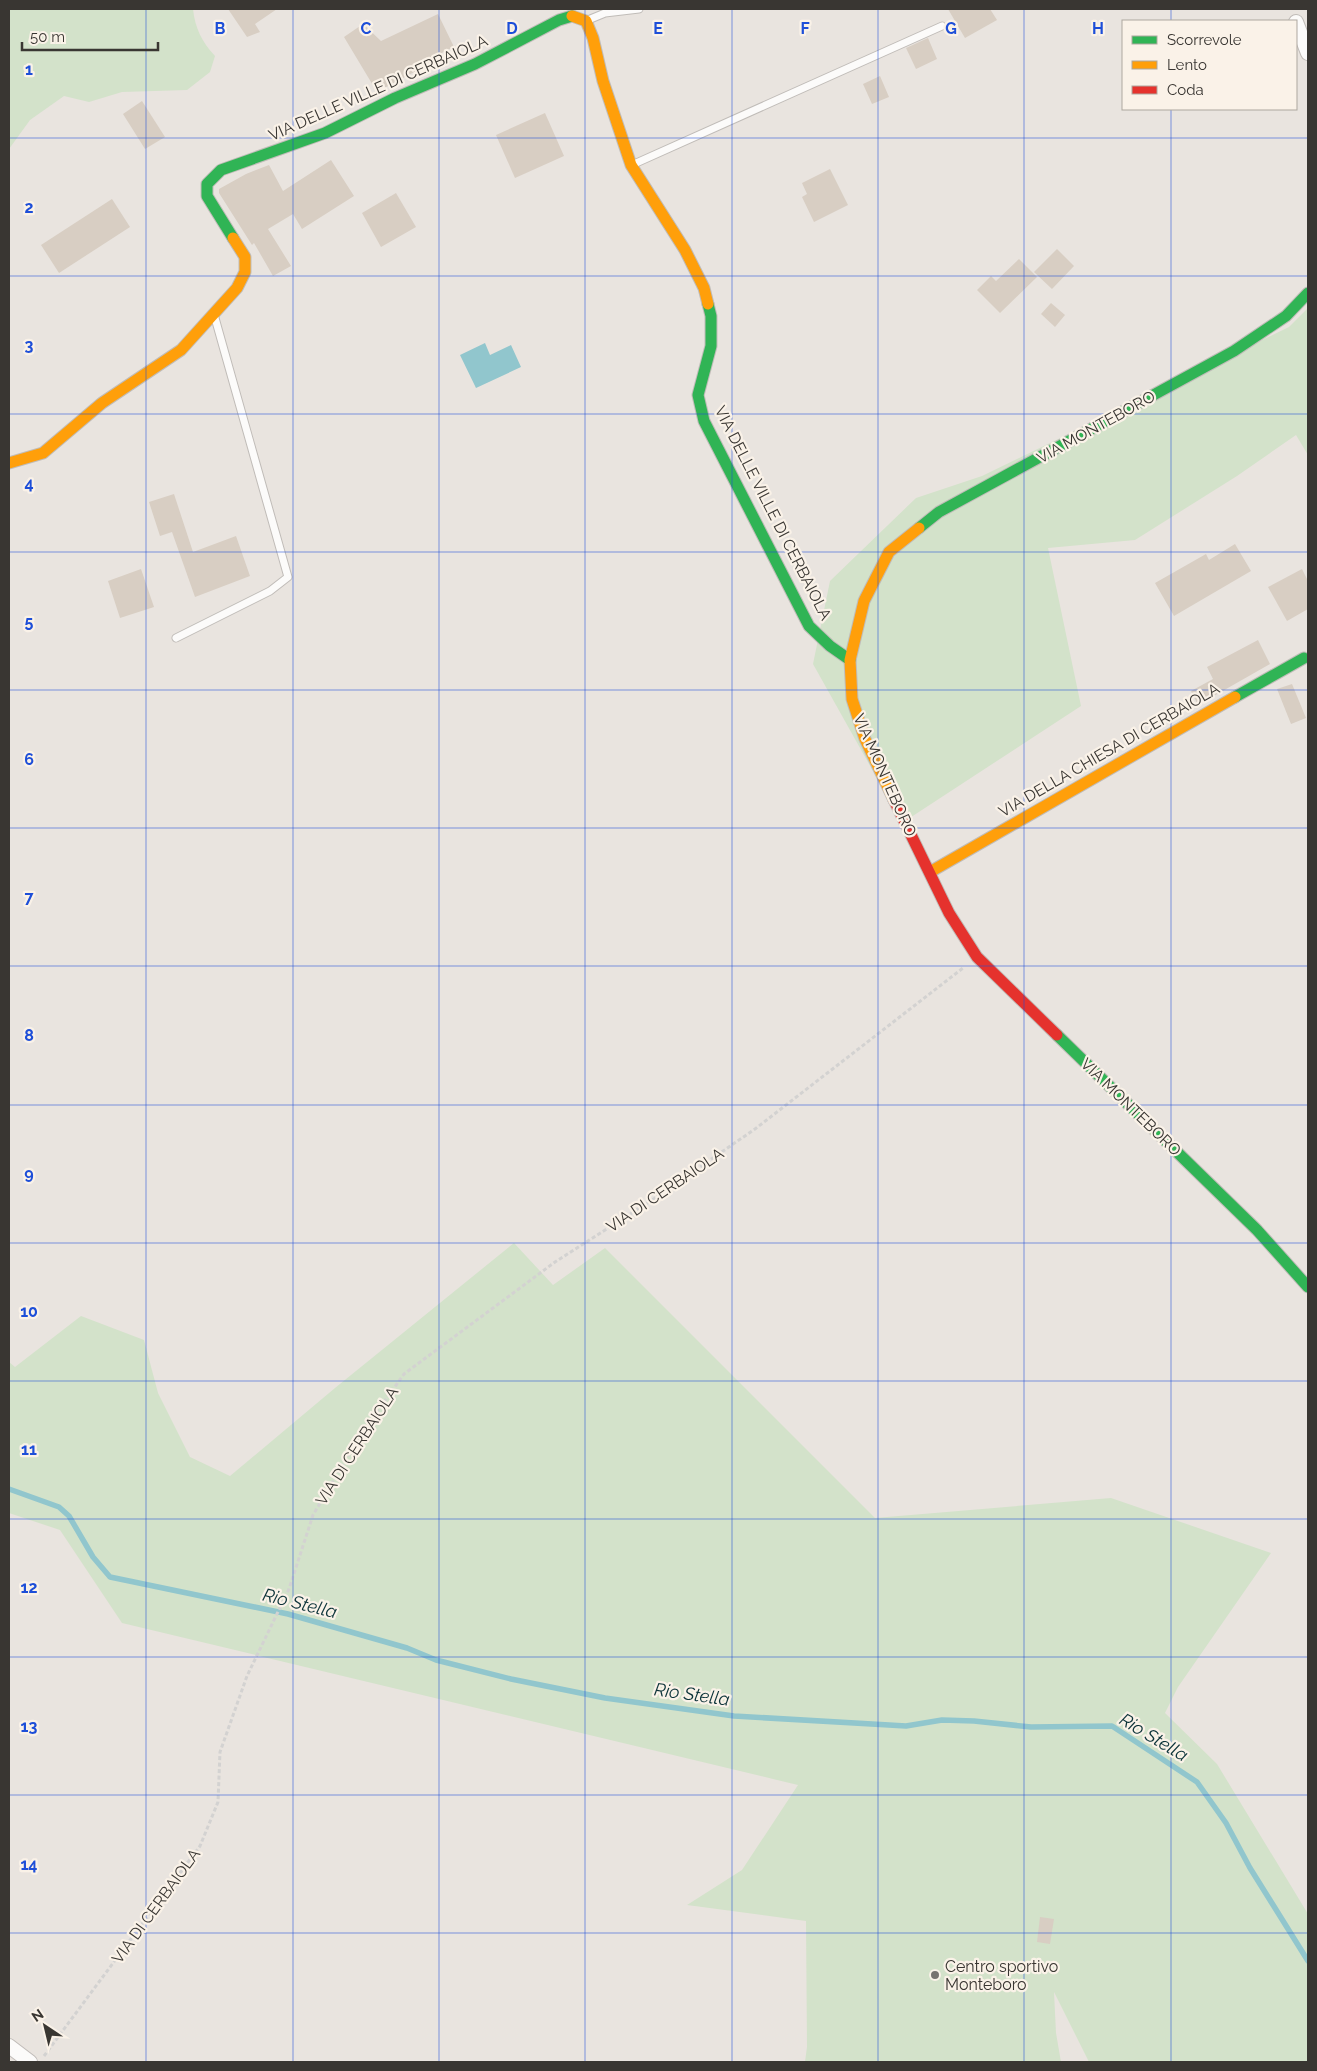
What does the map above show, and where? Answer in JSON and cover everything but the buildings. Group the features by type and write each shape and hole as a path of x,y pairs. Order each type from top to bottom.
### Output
{"street":[{"name":"VIA DELLE VILLE DI CERBAIOLA","path":"9,463 43,453 102,402 181,350 237,288 246,272 245,257 207,196 207,184 221,170 324,132 395,98 475,64 559,20 573,16 586,21 593,38 603,81 631,165 684,250 704,288 711,316 711,346 698,395 704,421 809,626 830,646 850,660"},
{"path":"1297,25 1308,53"},
{"name":"VIA MONTEBORO","path":"1308,293 1286,316 1234,351 940,512 889,552 864,601 850,660 852,700 865,739 949,913 977,956 1257,1230 1308,1288"},
{"name":"VIA DELLA CHIESA DI CERBAIOLA","path":"930,872 1304,658"},
{"path":"9,2046 30,2062"}],"lane":[{"path":"586,21 605,13 639,9"},
{"path":"631,165 942,26"},
{"path":"176,638 270,591 288,576 214,313"}],"path":[{"name":"VIA DI CERBAIOLA","path":"39,2062 200,1846 218,1802 220,1752 247,1676 289,1589 313,1515 363,1432 404,1374 555,1262 652,1200 755,1129 977,956"}],"green space":[{"path":"9,9 193,9 195,22 200,34 215,56 210,72 187,90 122,92 89,102 64,96 30,120 9,149"},
{"path":"1308,308 1308,455 1296,435 1237,476 1135,540 1048,548 1081,706 902,823 813,664 830,581 916,498 982,476 1289,327"},
{"path":"514,1243 553,1285 605,1248 875,1518 1111,1498 1271,1553 1178,1687 1165,1713 1217,1764 1308,1914 1308,2062 1089,2062 1054,1992 1056,2033 1061,2062 805,2062 807,2047 806,1921 687,1905 742,1870 798,1785 122,1623 60,1530 9,1513 9,1362 15,1367 81,1316 144,1340 158,1393 190,1457 230,1476"}],"water":[{"path":"485,343 490,355 511,345 521,367 476,388 460,355"}],"waterway":[{"name":"Rio Stella","path":"9,1489 59,1507 69,1516 93,1557 110,1577 288,1614 407,1648 436,1660 511,1679 605,1698 734,1716 906,1726 942,1720 974,1721 1031,1727 1112,1726 1197,1782 1226,1823 1250,1868 1308,1961"}],"traffic: fast":[{"path":"233,238 207,196 207,184 221,170 325,133 395,98 475,64 559,20 572,16"},
{"path":"919,528 939,512 1234,351 1286,316 1308,293"},
{"path":"708,304 711,316 711,346 698,395 704,421 809,626 830,646 850,660"},
{"path":"1235,697 1304,658"},
{"path":"1057,1035 1257,1230 1308,1287"}],"traffic: slow":[{"path":"572,16 586,21 593,38 603,81 631,165 685,250 704,288 708,304"},
{"path":"9,463 43,453 102,403 181,350 237,288 245,272 245,257 233,238"},
{"path":"894,800 865,739 852,699 850,660 864,601 889,552 919,528"},
{"path":"930,872 1235,697"}],"traffic: jam":[{"path":"894,800 949,913 977,957 1057,1035"}],"place":[{"name":"Centro sportivo Monteboro","path":"935,1975"}]}
